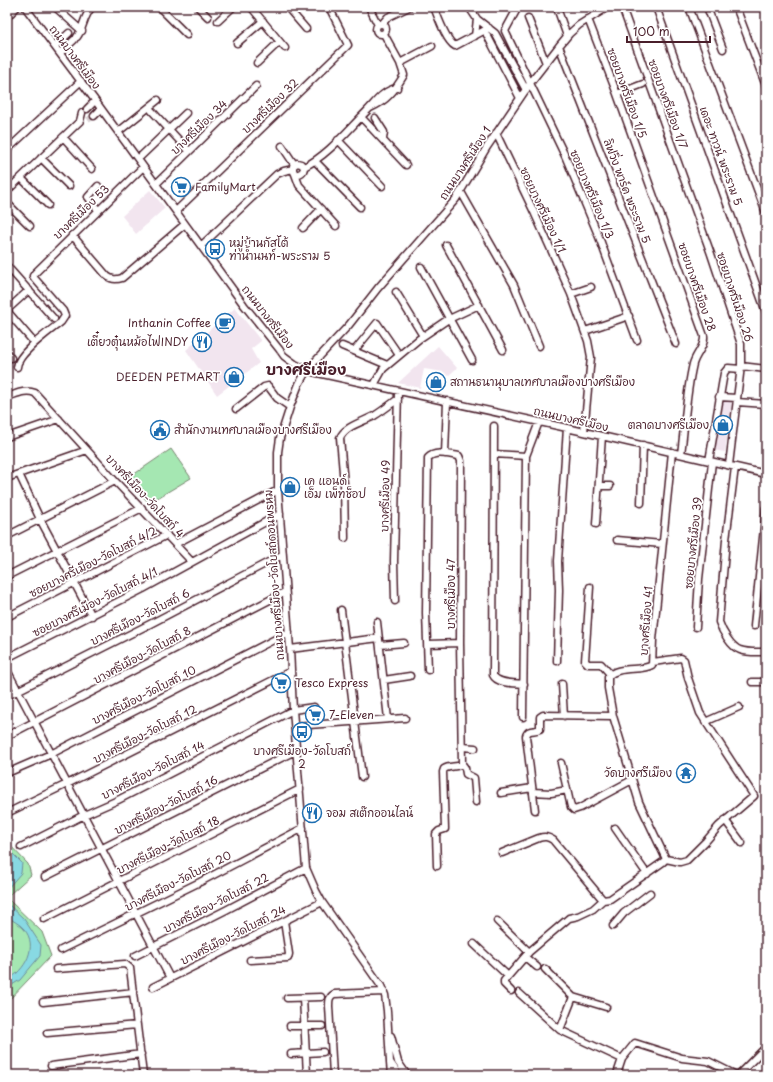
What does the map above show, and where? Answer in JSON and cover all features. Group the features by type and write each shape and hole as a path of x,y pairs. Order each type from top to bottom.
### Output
{"street":[{"path":"7,17 17,7"},
{"name":"ถนนบางศรีเมือง","path":"25,7 96,101 244,305 284,356 299,367 398,391 643,445 766,474"},
{"path":"55,7 75,30 76,38 60,53"},
{"path":"55,46 75,30 92,7"},
{"path":"159,7 188,35"},
{"path":"198,7 208,17"},
{"path":"218,21 233,7"},
{"path":"251,7 285,48"},
{"path":"287,7 306,29"},
{"name":"บางศรีเมือง 32","path":"176,211 348,45 329,7"},
{"path":"201,246 277,174 284,170 294,169 301,173 303,172 304,167 315,161 370,108 380,104 397,88 404,75 400,62 384,34 386,28 380,25 369,7"},
{"path":"380,25 388,17 409,7"},
{"path":"434,7 447,36 455,46 489,28"},
{"path":"469,7 477,19 495,33 526,90"},
{"name":"ซอยบางศรีเมือง 1/3","path":"518,7 506,31 572,172 599,237 637,340"},
{"name":"ถนนบางศรีเมือง 1","path":"307,370 349,325 378,288 451,205 461,192 473,169 520,98 567,36 601,9 608,7"},
{"name":"ซอยบางศรีเมือง 1/7","path":"622,7 679,164"},
{"name":"เดอะ ทาวน์ พระราม 5","path":"656,7 766,312"},
{"path":"689,7 766,213"},
{"path":"708,7 723,49"},
{"path":"736,7 766,86"},
{"path":"557,8 567,36"},
{"path":"528,18 546,62"},
{"path":"475,36 477,19"},
{"name":"ซอยบางศรีเมือง 1/5","path":"588,19 646,174"},
{"path":"237,43 263,21"},
{"path":"487,35 520,98"},
{"path":"257,63 279,42"},
{"path":"400,62 432,46"},
{"name":"ลิฟวิ่ง พาร์ค พระราม 5","path":"559,46 676,344"},
{"path":"7,150 81,81"},
{"path":"617,94 643,84"},
{"name":"บางศรีเมือง 34","path":"156,184 256,86"},
{"path":"118,132 158,100"},
{"path":"7,191 80,121 85,111 96,101"},
{"path":"80,121 91,118 101,109"},
{"path":"152,111 189,151"},
{"path":"138,159 186,113"},
{"path":"361,117 406,165"},
{"path":"375,118 384,132 382,139"},
{"name":"ซอยบางศรีเมือง 1/1","path":"496,134 534,212 571,294 591,350 584,432"},
{"path":"63,137 92,169"},
{"path":"338,140 382,186"},
{"path":"282,146 294,169 296,180 299,185 336,226"},
{"path":"41,158 69,186"},
{"path":"315,161 360,207"},
{"path":"294,169 299,163 304,167"},
{"name":"ซอยบางศรีเมือง 26","path":"679,164 741,344 741,368 737,400 719,622 721,628 736,648 745,651 766,652"},
{"name":"บางศรีเมือง 53","path":"17,367 17,363 22,356 61,322 65,316 63,311 33,276 143,167"},
{"name":"ซอยบางศรีเมือง 28","path":"646,174 704,336 703,346 695,357 691,373 681,454"},
{"path":"21,178 48,205"},
{"path":"98,186 88,197 98,210"},
{"path":"461,192 514,285 539,346"},
{"path":"7,202 30,226"},
{"path":"303,228 321,209"},
{"path":"72,236 107,276 116,280 122,278 185,224"},
{"path":"446,245 503,350"},
{"path":"7,266 54,319"},
{"path":"421,267 472,360"},
{"path":"571,294 591,287"},
{"path":"29,290 7,310 31,339"},
{"path":"396,292 423,336"},
{"path":"374,385 387,365 423,336 450,319 479,305"},
{"path":"585,331 629,316"},
{"path":"354,350 377,323 399,355"},
{"path":"342,346 387,365"},
{"name":"ซอยบางศรีเมือง 39","path":"696,627 699,579 719,397 726,370 728,368 741,368"},
{"path":"741,368 766,369"},
{"name":"ถนนบางศรีเมือง-วัดโบสถ์ดอนพรหม","path":"307,370 299,384 290,407 280,438 278,452 278,490 282,555 306,868 322,902 372,971 384,992 388,1025 391,1075"},
{"path":"236,409 264,387 268,386 277,398 290,407"},
{"name":"บางศรีเมือง-วัดโบสถ์ 4","path":"7,397 30,390 35,393 115,481 192,562"},
{"name":"บางศรีเมือง 49","path":"395,602 394,560 398,391"},
{"path":"719,397 766,404"},
{"path":"345,538 344,484 340,438 344,432 374,416 398,399"},
{"path":"445,454 447,401"},
{"path":"7,437 59,419"},
{"path":"523,717 526,456 539,422"},
{"path":"494,426 493,675 498,681 524,684"},
{"path":"557,661 559,604 558,561 567,428"},
{"path":"596,524 602,436"},
{"path":"641,503 643,445"},
{"path":"7,478 88,450"},
{"name":"บางศรีเมือง 41","path":"610,674 651,666 653,662 653,640 672,452"},
{"name":"บางศรีเมือง 47","path":"428,644 426,613 428,458 429,455 445,454 459,456 461,461 460,643 462,764"},
{"path":"494,454 526,456"},
{"path":"19,474 40,519 92,616"},
{"path":"7,536 115,481"},
{"path":"599,486 610,486"},
{"path":"176,544 278,490"},
{"path":"7,576 142,508"},
{"path":"754,626 766,508"},
{"path":"192,562 280,514"},
{"name":"ซอยบางศรีเมือง-วัดโบสถ์ 4/2","path":"7,617 167,535"},
{"path":"617,540 662,544"},
{"name":"บางศรีเมือง-วัดโบสถ์ 6","path":"7,696 282,555"},
{"name":"ซอยบางศรีเมือง-วัดโบสถ์ 4/1","path":"7,658 92,616 192,562"},
{"path":"590,587 585,661 588,664 601,664 610,674 608,677 608,688 613,716 632,780 643,812 666,859"},
{"name":"บางศรีเมือง-วัดโบสถ์ 8","path":"7,736 35,723 285,592"},
{"path":"341,610 362,777"},
{"path":"377,622 388,719"},
{"name":"บางศรีเมือง-วัดโบสถ์ 10","path":"7,773 51,754 289,632"},
{"path":"290,649 379,638"},
{"path":"428,670 428,644 460,643"},
{"path":"380,645 404,644"},
{"path":"653,662 681,658 684,660 694,701 705,722 754,796 725,820 687,860 680,862 666,859"},
{"path":"7,670 170,978"},
{"name":"บางศรีเมือง-วัดโบสถ์ 12","path":"7,813 291,671"},
{"path":"384,680 410,676"},
{"path":"752,682 766,682"},
{"path":"562,684 564,716"},
{"path":"705,722 739,707"},
{"path":"293,710 314,708"},
{"name":"บางศรีเมือง-วัดโบสถ์ 14","path":"21,847 84,815 118,800 293,710"},
{"path":"535,810 526,736 529,731 540,729 540,717 613,716"},
{"path":"295,726 405,718"},
{"path":"462,748 475,748"},
{"name":"บางศรีเมือง-วัดโบสถ์ 16","path":"45,877 297,750"},
{"path":"561,763 571,807 574,810 632,780"},
{"path":"437,866 436,834 445,829 444,769 462,764 465,768 466,774 474,778 476,802"},
{"name":"บางศรีเมือง-วัดโบสถ์ 18","path":"44,919 300,789"},
{"path":"501,793 533,790 551,793 567,790"},
{"path":"725,820 742,843"},
{"name":"บางศรีเมือง-วัดโบสถ์ 20","path":"61,950 136,914 303,828"},
{"path":"615,828 647,874"},
{"path":"502,853 544,836 549,838 553,840 603,900"},
{"path":"511,991 503,983 508,976 527,954 569,918 578,916 593,909 603,900 610,899 666,859"},
{"name":"บางศรีเมือง-วัดโบสถ์ 22","path":"134,956 306,868"},
{"path":"612,926 624,913 650,893"},
{"name":"บางศรีเมือง-วัดโบสถ์ 24","path":"153,987 322,902"},
{"path":"250,960 288,958 289,954 284,921"},
{"path":"497,921 537,967"},
{"path":"474,944 508,976"},
{"path":"56,970 125,964 128,965 131,970 143,1075"},
{"path":"545,969 573,997 606,1007"},
{"path":"43,1002 134,992"},
{"path":"333,1075 329,999 334,994 384,992"},
{"path":"519,993 560,1030 622,1059"},
{"path":"287,998 321,997"},
{"path":"560,1030 573,997"},
{"path":"303,998 307,1075"},
{"path":"47,1033 137,1025"},
{"name":"ถนนบางศรีเมือง-วัดโบสถ์ดอนพรหม","path":"388,1025 398,1062 407,1075"},
{"path":"290,1026 322,1026"},
{"path":"618,1075 617,1074 622,1059 635,1043 685,1058 708,1061 737,1075 766,1047"},
{"path":"291,1054 323,1052"},
{"path":"51,1066 141,1054"},
{"path":"390,1062 399,1075"}],"shaded area":[{"path":"150,190 165,208 136,234 122,216"},
{"path":"235,308 261,341 251,349 259,363 217,395 186,350"},
{"path":"438,346 457,368 448,376 444,372 424,369 420,388 398,383"},
{"name":"ตลาดบางศรีเมือง","path":"720,398 732,400 725,452 713,450"}],"green space":[{"path":"171,449 191,478 149,503 127,479"},
{"path":"7,842 28,864 31,875 10,894 10,901 42,932 51,956 7,1002"}],"water":[{"path":"7,848 22,863 21,873 7,889"},
{"path":"7,903 24,919 41,945 40,956 20,980 7,988 7,980 19,971 28,958 30,943 24,929 7,916"}],"tunnel":[{"path":"88,120 94,116"}],"place":[{"name":"FamilyMart","path":"181,187"},
{"name":"หมู่บ้านกัสโต้ ท่าน้ำนนท์-พระราม 5","path":"215,249"},
{"name":"Inthanin Coffee","path":"225,323"},
{"name":"เตี๋ยวตุ๋นหม้อไฟINDY","path":"202,342"},
{"name":"DEEDEN PETMART","path":"234,377"},
{"name":"สถานธนานุบาลเทศบาลเมืองบางศรีเมือง","path":"436,382"},
{"name":"ตลาดบางศรีเมือง","path":"723,425"},
{"name":"สำนักงานเทศบาลเมืองบางศรีเมือง","path":"160,430"},
{"name":"เค แอนด์ เอ็ม เพ็ทช็อป","path":"290,487"},
{"name":"Tesco Express","path":"281,683"},
{"name":"7-Eleven","path":"315,715"},
{"name":"บางศรีเมือง-วัดโบสถ์ 2","path":"302,732"},
{"name":"วัดบางศรีเมือง","path":"686,773"},
{"name":"จอม สเต๊กออนไลน์","path":"312,813"}],"district":[{"name":"บางศรีเมือง","path":"306,370"}]}
